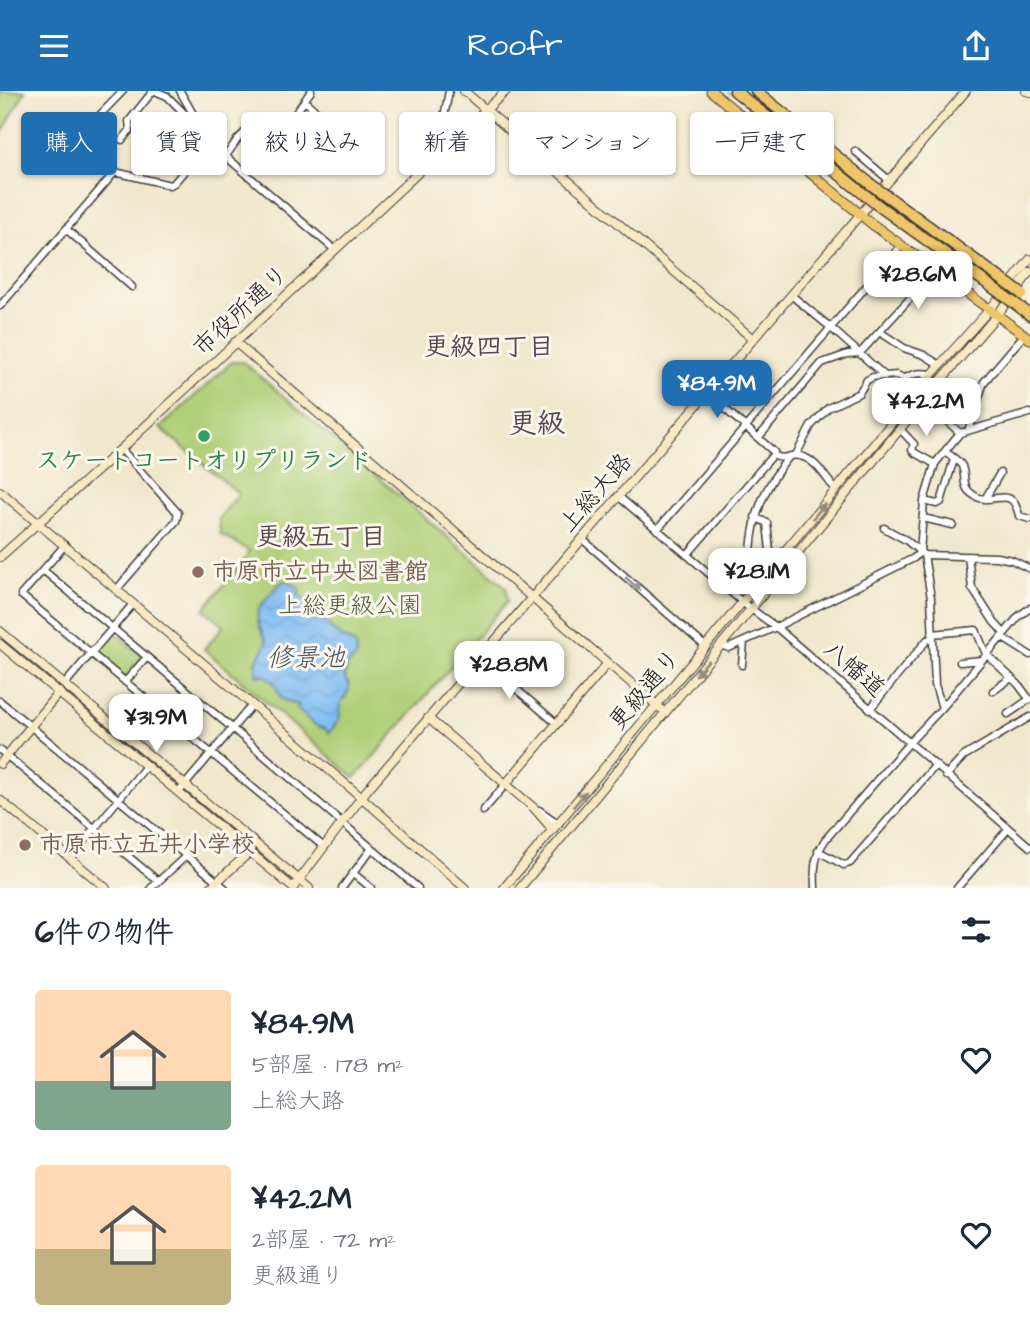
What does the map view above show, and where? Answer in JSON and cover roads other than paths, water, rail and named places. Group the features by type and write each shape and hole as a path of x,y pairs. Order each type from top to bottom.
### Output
{"highway":[{"path":"756,91 869,190 879,206 1030,315"},
{"path":"727,94 869,190 887,196 1026,297"}],"main road":[{"path":"711,91 727,94 860,214 1027,337"}],"street":[{"path":"103,112 123,91"},
{"path":"122,140 130,129 128,121 154,91 167,96 183,112"},
{"path":"180,91 191,112"},
{"path":"296,112 311,91"},
{"path":"445,112 449,91"},
{"path":"464,91 753,339"},
{"name":"市役所通り","path":"484,112 506,91"},
{"name":"上総大路","path":"293,888 361,797 966,91"},
{"path":"304,101 316,112"},
{"path":"227,155 241,136"},
{"path":"855,151 889,180"},
{"path":"227,157 335,250"},
{"path":"0,306 115,172 170,185 181,175"},
{"name":"市役所通り","path":"0,557 121,449 414,175"},
{"path":"66,229 132,288"},
{"path":"657,530 901,246"},
{"name":"更級通り","path":"520,888 924,400 994,312 1030,259"},
{"path":"758,438 822,363 860,353 936,271"},
{"name":"更級通り","path":"503,888 940,365 1028,277"},
{"path":"791,295 885,376"},
{"path":"880,332 904,348 924,355 940,365"},
{"path":"968,431 984,382 1027,337"},
{"path":"235,342 666,712"},
{"path":"905,379 921,373 933,374"},
{"path":"796,455 811,426 828,408 859,393 867,380 897,375 905,379 917,393"},
{"path":"687,555 774,451 707,393"},
{"path":"924,400 960,433"},
{"path":"942,708 935,685 931,598 922,554 924,501 935,464 960,433 1030,413"},
{"path":"900,429 914,444 912,450 915,453 935,464"},
{"path":"117,589 176,521 178,513 121,449"},
{"path":"945,451 960,462 967,490 977,498 1007,497 1013,501 1019,516 1030,519"},
{"path":"773,455 779,458 796,455 808,459 836,490"},
{"path":"751,551 755,517 769,484 788,458"},
{"path":"924,501 937,504 941,502 954,459"},
{"path":"985,499 1000,473"},
{"path":"2,496 65,545 361,797 453,884 465,888"},
{"name":"八幡道","path":"618,496 776,627 1030,847"},
{"path":"755,517 767,523 770,551 780,558"},
{"path":"923,518 953,525"},
{"path":"884,528 906,540 922,554"},
{"path":"582,539 706,647"},
{"path":"65,545 21,595 324,847"},
{"path":"721,645 729,648 744,642 922,554 997,557 1012,560 1030,569"},
{"path":"968,556 972,588 1002,635 1030,655"},
{"path":"43,570 418,888"},
{"path":"0,764 3,753 31,726 133,604"},
{"path":"815,888 815,862 818,851 831,832 942,708 1002,635 1029,609"},
{"path":"870,709 932,636 976,630 983,657 1011,677 1030,699 1008,714"},
{"path":"0,631 147,765 182,789 293,888"},
{"path":"742,665 744,642"},
{"path":"0,643 62,689 182,789 309,888"},
{"path":"125,682 147,657"},
{"path":"960,662 983,657"},
{"path":"480,658 557,724"},
{"path":"483,811 607,664"},
{"path":"993,691 1011,677"},
{"path":"0,701 225,888"},
{"path":"182,789 252,705"},
{"path":"946,776 964,756 1030,717"},
{"path":"428,718 556,827"},
{"path":"3,753 158,881"},
{"path":"69,858 147,765"},
{"path":"818,851 844,865 850,863 935,766"},
{"path":"0,800 106,888"},
{"path":"957,888 1008,829"},
{"path":"342,888 372,848"},
{"path":"210,888 251,851"},
{"path":"151,888 186,856"},
{"path":"353,873 371,888"}],"water":[{"name":"修景池","path":"287,580 301,590 298,594 319,612 332,629 356,647 356,657 345,672 349,690 341,703 339,720 329,733 297,709 299,705 281,699 275,684 266,676 257,675 256,662 265,648 266,641 259,625 259,609 274,590"}],"place":[{"name":"スケートコートオリプリランド","path":"204,436"},
{"name":"市原市立中央図書館","path":"198,572"},
{"name":"市原市立五井小学校","path":"25,845"}],"district":[{"name":"更級四丁目","path":"489,347"},
{"name":"更級","path":"537,423"},
{"name":"更級五丁目","path":"321,537"}],"park label":[{"name":"上総更級公園","path":"350,606"}]}
